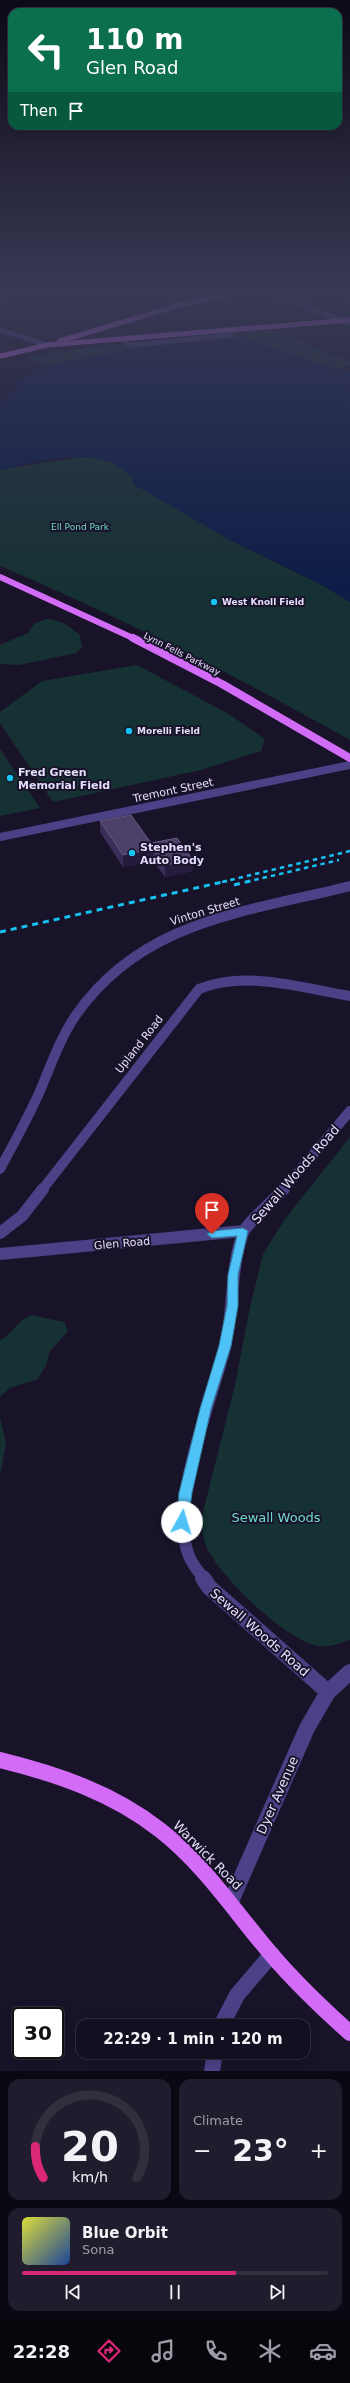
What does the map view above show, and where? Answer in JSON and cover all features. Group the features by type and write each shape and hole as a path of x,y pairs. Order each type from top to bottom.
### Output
{"main road":[{"name":"Lynn Fells Parkway","path":"0,578 82,614 174,659 248,699 350,758"},
{"name":"Warwick Road","path":"0,1760 44,1770 65,1777 128,1808 166,1836 205,1872 272,1954 309,1995 350,2033"}],"street":[{"name":"Tremont Street","path":"0,837 350,765"},
{"name":"Vinton Street","path":"0,1170 35,1100 70,1024 93,992 122,965 152,943 189,926 220,916 350,886"},
{"name":"Upland Road","path":"0,1233 22,1216 199,989 215,982 234,979 350,996"},
{"name":"Sewall Woods Road","path":"328,1692 209,1587 194,1567 185,1544 182,1522 186,1493 205,1409 225,1346 233,1306 233,1275 243,1231 272,1203 350,1111"},
{"name":"Glen Road","path":"0,1254 243,1231"},
{"path":"328,1692 350,1672"},
{"name":"Dyer Avenue","path":"231,1902 307,1728 328,1692"},
{"path":"225,2019 237,1995 272,1954"},
{"path":"212,2071 214,2059"}],"green space":[{"name":"Ell Pond Park","path":"81,457 106,460 122,467 133,479 135,486 153,493 230,540 322,585 350,602 350,740 265,693 178,648 45,585 0,566 0,470"},
{"path":"46,619 56,620 69,626 80,635 82,648 76,653 19,665 0,664 0,645 28,633 34,624"},
{"name":"Morelli Field","path":"137,665 227,713 265,739 261,751 201,770 53,802 0,723 0,712 42,681"},
{"name":"Fred Green Memorial Field","path":"0,749 40,808 0,816"},
{"name":"Sewall Woods","path":"350,1137 350,1640 334,1645 317,1646 304,1641 273,1621 228,1578 217,1564 205,1544 202,1516 235,1385 250,1307 263,1254 285,1219"},
{"path":"31,1315 64,1322 68,1331 50,1351 46,1365 38,1379 10,1388 0,1397 0,1340 8,1335 22,1320"},
{"path":"0,1418 6,1443 0,1475"}],"water":[{"path":"14,391 350,391 350,602 322,585 230,540 133,484 133,478 119,467 104,460 87,457 70,458 0,470 0,404"}],"building":[{"path":"131,815 151,843 177,838 193,860 165,865 153,849 123,855 100,821"}],"railway":[{"path":"222,882 350,851"},
{"path":"246,882 339,860"},
{"path":"0,932 227,881"},
{"path":"246,882 250,881"},
{"path":"234,885 246,882"}],"place":[{"name":"West Knoll Field","path":"214,602"},
{"name":"Morelli Field","path":"129,731"},
{"name":"Fred Green Memorial Field","path":"10,778"},
{"name":"Stephen's Auto Body","path":"132,853"}],"route":[{"path":"182,1522 186,1493 205,1409 225,1346 233,1306 233,1275 243,1231 212,1234"}]}
